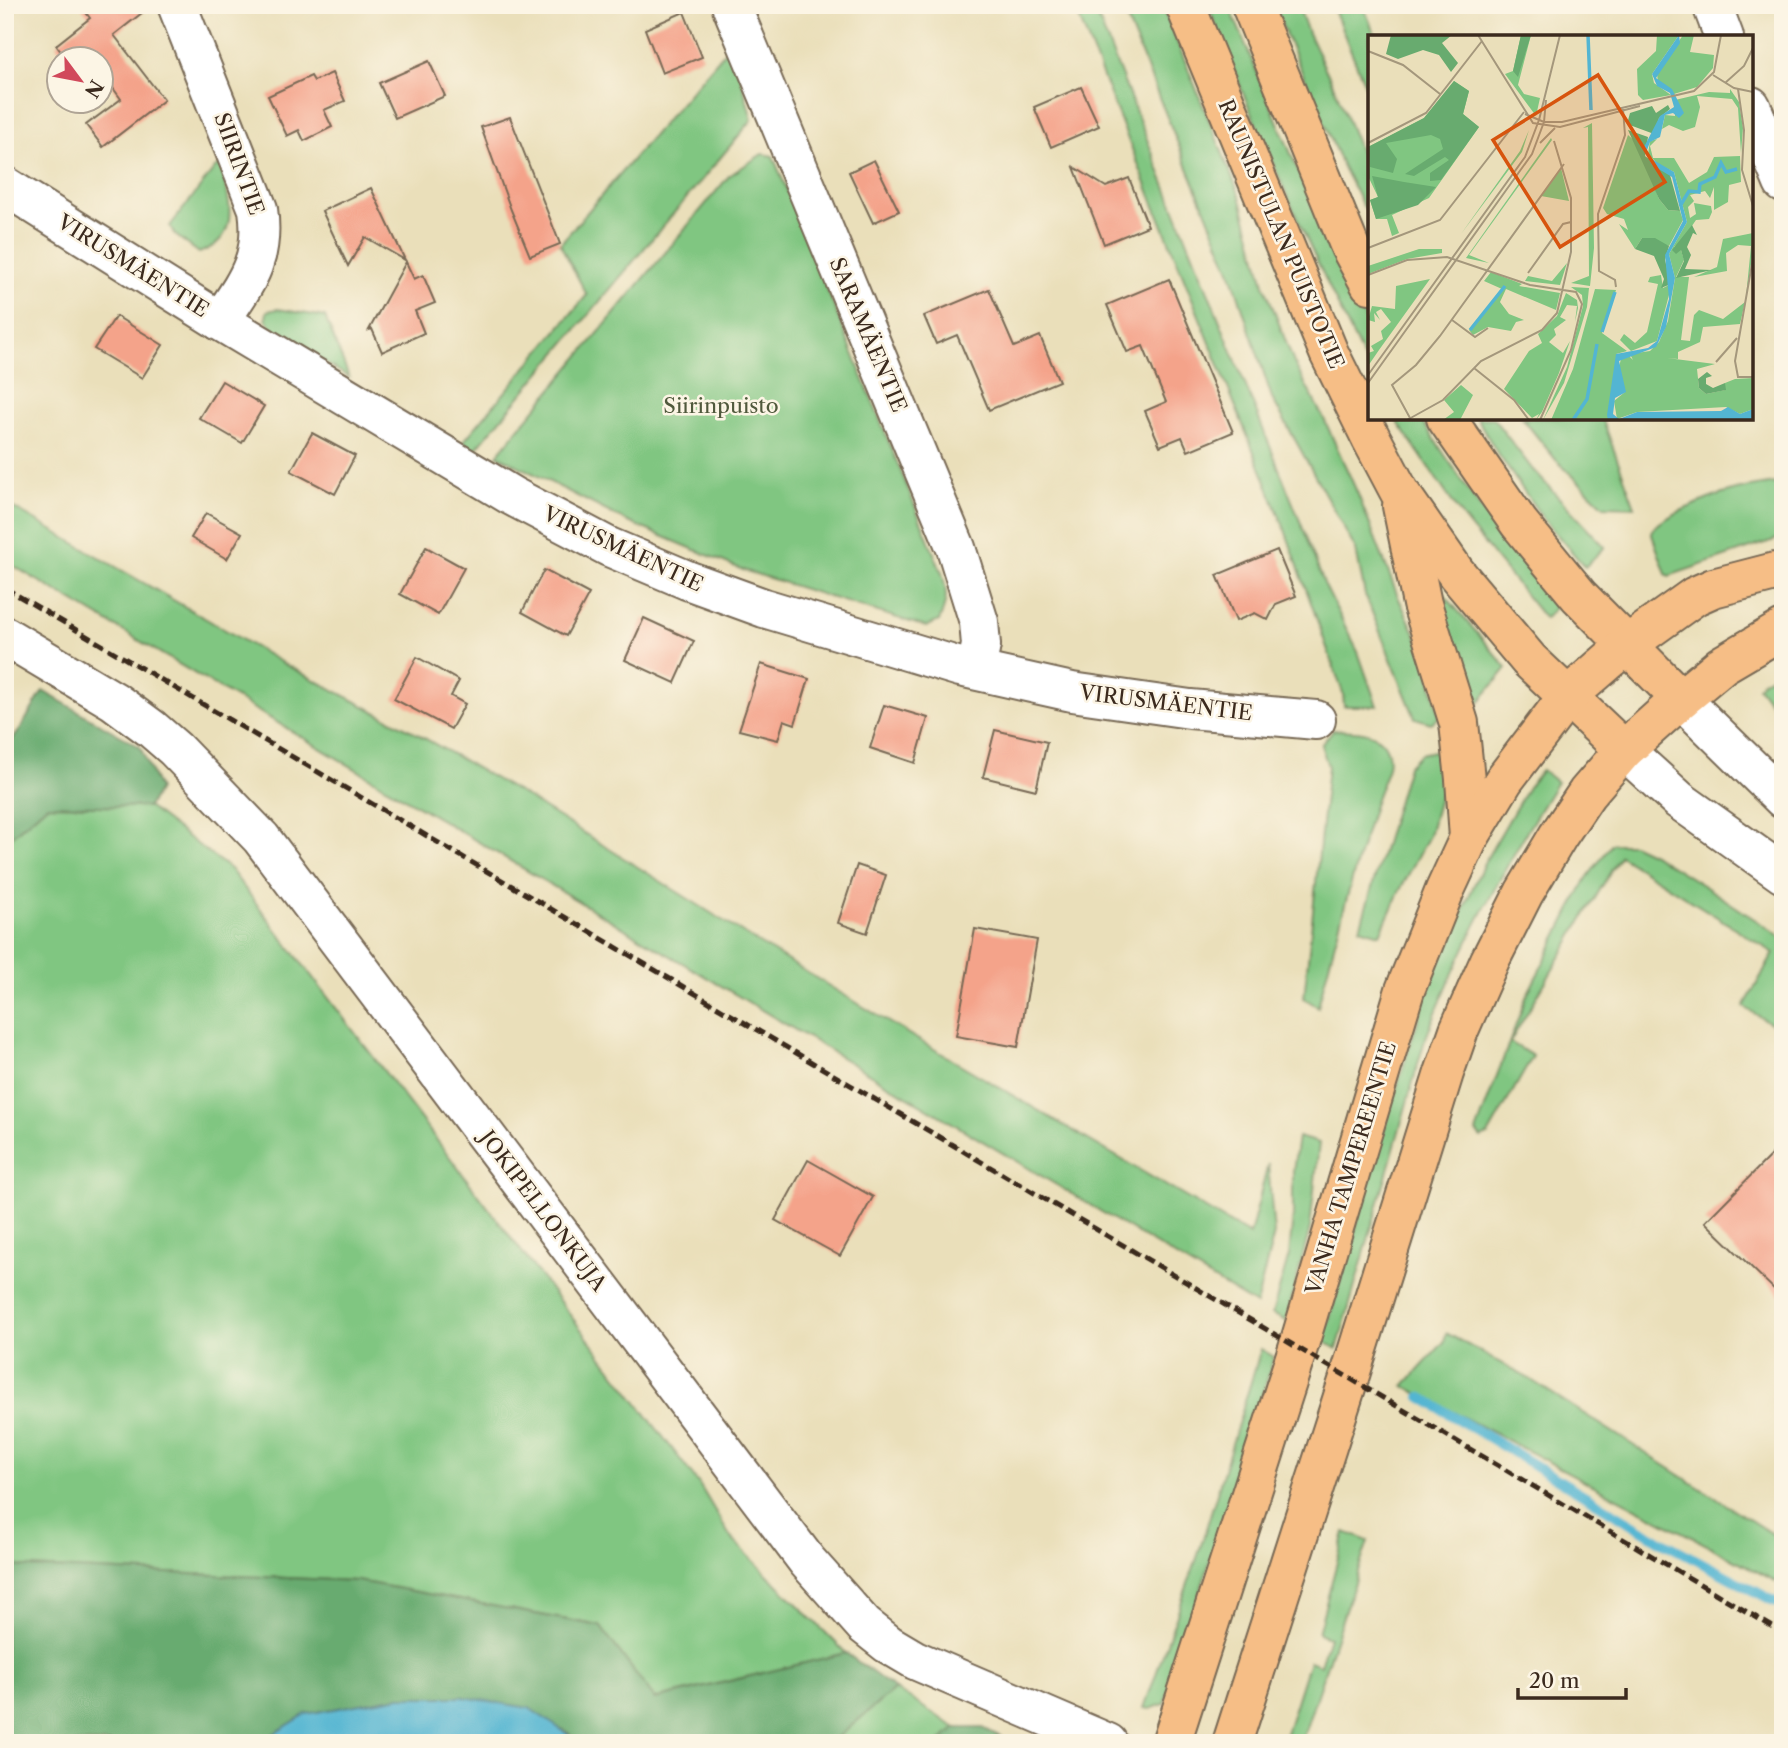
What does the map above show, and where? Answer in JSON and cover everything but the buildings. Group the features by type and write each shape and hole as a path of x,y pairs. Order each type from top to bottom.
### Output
{"main road":[{"name":"RAUNISTULAN PUISTOTIE","path":"1185,5 1329,352 1399,491 1456,573 1514,644 1624,750"},
{"path":"1251,5 1350,247 1368,280"},
{"path":"1447,420 1519,523 1579,596 1682,699"},
{"path":"1399,491 1422,604 1458,723 1469,838"},
{"name":"VANHA TAMPEREENTIE","path":"1171,1743 1298,1348 1405,990 1469,838 1504,780 1568,696 1628,644 1695,596 1713,588 1783,572"},
{"path":"1232,1743 1444,1073 1490,960 1558,836 1587,793 1624,750 1722,665 1783,629"}],"street":[{"name":"SIIRINTIE","path":"177,5 258,209 261,240 257,254 249,277 220,321"},
{"name":"SARAMÄENTIE","path":"731,5 956,548 979,622 981,645 976,670"},
{"path":"1712,5 1723,35"},
{"path":"1753,111 1783,184"},
{"name":"VIRUSMÄENTIE","path":"5,186 220,321 512,496 609,547 687,580 764,608 976,670 1072,692 1177,707 1316,720"},
{"name":"JOKIPELLONKUJA","path":"5,636 114,701 152,729 261,838 807,1560 864,1625 915,1660 1108,1743"},
{"path":"1682,699 1783,799"},
{"path":"1624,750 1679,800 1783,874"}],"green space":[{"path":"1074,5 1093,5 1325,586 1358,652 1377,706 1344,706 1343,693 1284,527"},
{"path":"1121,5 1162,5 1240,196 1264,284 1294,363 1325,421 1357,492 1399,599 1424,652 1440,717 1431,723 1415,718 1365,595 1356,550 1272,398 1230,270"},
{"path":"1208,5 1229,5 1296,166 1368,325 1368,367 1284,190"},
{"path":"1273,5 1298,5 1368,172 1368,212 1342,165"},
{"path":"1332,5 1363,5 1375,35 1368,35 1368,92"},
{"path":"732,43 752,120 475,450 463,442 587,295 560,244"},
{"name":"Siirinpuisto","path":"762,154 773,156 942,573 946,592 944,608 939,621 926,627 743,570 626,521 497,455 729,176"},
{"path":"220,165 229,204 227,228 222,238 199,253 174,234 170,226"},
{"path":"278,309 325,317 349,377 276,334 266,319 267,311"},
{"path":"1396,420 1421,420 1479,506 1556,606 1545,619 1463,518"},
{"path":"1478,420 1495,420 1533,470 1605,547 1585,567 1544,520 1496,451"},
{"path":"1524,420 1603,420 1635,507 1604,506 1556,460"},
{"path":"1783,482 1783,537 1669,576 1666,574 1651,532 1656,526 1687,508 1721,495"},
{"path":"5,503 286,665 412,731 525,796 895,1026 1250,1235 1268,1164 1274,1234 1256,1305 5,561"},
{"path":"1441,591 1507,668 1476,706 1473,704 1436,594"},
{"path":"1783,669 1783,719 1758,687 1762,681"},
{"path":"43,691 140,747 159,789 148,807 47,805 5,842 5,748 17,734"},
{"path":"1333,730 1373,735 1384,745 1389,759 1353,877 1318,1007 1304,998 1328,766 1321,745"},
{"path":"1444,749 1441,790 1429,836 1380,934 1360,928 1408,766 1420,754"},
{"path":"1542,770 1557,782 1484,909 1452,975 1424,1043 1337,1349 1323,1341 1429,985 1484,863 1528,787"},
{"path":"47,805 148,807 230,869 699,1484 731,1538 846,1653 654,1699 600,1626 358,1581 5,1565 5,842"},
{"path":"1612,844 1632,844 1651,853 1783,938 1783,1031 1744,1007 1774,953 1620,856 1510,1042 1533,1056 1488,1135 1481,1138 1476,1132 1527,995 1587,878"},
{"path":"1298,1137 1319,1143 1310,1228 1286,1321 1272,1314 1289,1255 1293,1216 1293,1171"},
{"path":"1446,1333 1528,1378 1783,1541 1783,1585 1404,1386 1444,1342"},
{"path":"1261,1349 1274,1357 1164,1704 1150,1709 1144,1708 1198,1555"},
{"path":"1345,1532 1368,1541 1301,1743 1283,1743 1309,1661 1320,1665 1329,1637 1318,1633"},
{"path":"5,1565 358,1581 600,1626 655,1699 846,1653 895,1689 831,1743 581,1743 564,1730 464,1697 400,1697 306,1714 259,1743 5,1743"},
{"path":"895,1689 956,1728 938,1743 831,1743"},
{"path":"956,1728 983,1728 1013,1743 938,1743"}],"water":[{"path":"400,1697 464,1697 529,1708 581,1743 259,1743 306,1714"}],"waterway":[{"path":"1421,1397 1657,1539 1783,1606"}],"railway":[{"path":"5,588 1783,1633"}]}
